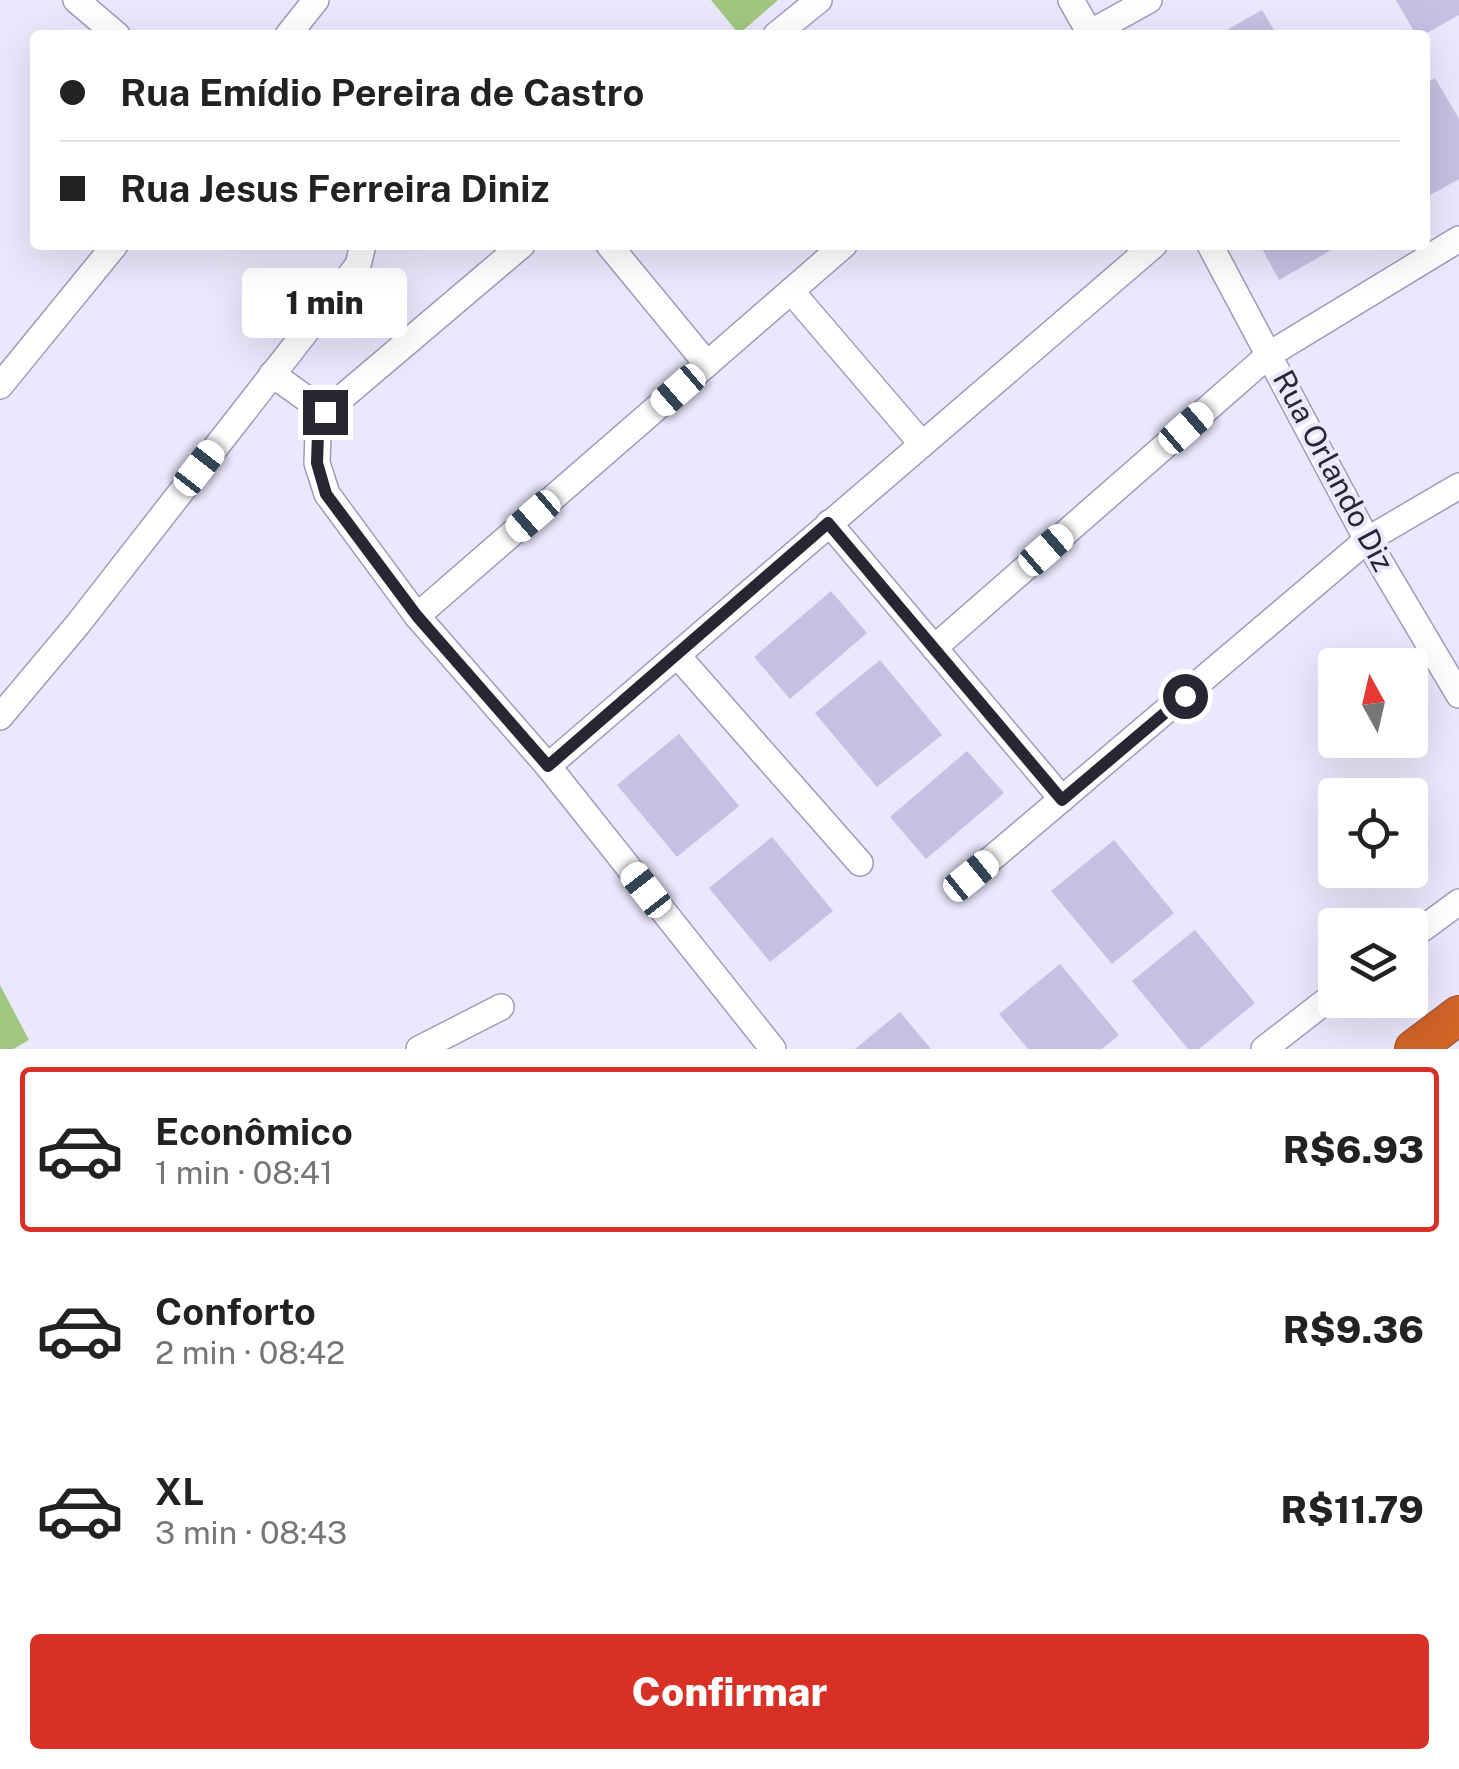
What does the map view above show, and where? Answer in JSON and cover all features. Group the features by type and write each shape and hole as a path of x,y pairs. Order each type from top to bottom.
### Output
{"highway":[{"path":"1414,1049 1459,1015"}],"street":[{"path":"76,0 111,30"},
{"path":"292,30 316,0"},
{"path":"782,30 819,0"},
{"path":"1071,0 1087,30"},
{"path":"1096,30 1149,0"},
{"path":"934,648 1270,354 1459,239"},
{"path":"0,386 111,250"},
{"path":"0,717 78,624 358,265 362,250"},
{"path":"516,250 325,412 318,433 317,463 326,494 417,616 548,766 773,1049"},
{"path":"613,250 707,364"},
{"path":"417,616 838,250"},
{"path":"548,766 1148,250"},
{"name":"Rua Orlando Diz","path":"1213,250 1368,540 1459,695"},
{"path":"791,291 922,444"},
{"path":"272,374 325,412"},
{"path":"971,876 1368,540 1459,486"},
{"path":"828,523 1062,800"},
{"path":"678,654 860,862"},
{"path":"1428,925 1459,902"},
{"path":"418,1049 500,1007"},
{"path":"1264,1049 1318,1007"}],"green space":[{"path":"711,0 778,0 744,30 736,30"},
{"path":"0,985 29,1040 13,1049 0,1049"}],"building":[{"path":"1396,0 1459,0 1459,15 1430,31 1413,30"},
{"path":"1262,10 1274,30 1227,30"},
{"path":"1435,78 1459,119 1459,179 1430,195 1430,81"},
{"path":"1263,250 1331,250 1279,280"},
{"path":"831,591 867,633 790,699 754,657"},
{"path":"880,660 942,735 877,787 815,713"},
{"path":"679,734 739,806 677,857 617,785"},
{"path":"967,751 1004,793 926,859 890,817"},
{"path":"772,837 833,911 770,962 709,888"},
{"path":"1114,840 1174,913 1112,964 1051,891"},
{"path":"1195,930 1255,1003 1199,1049 1188,1049 1132,981"},
{"path":"1060,964 1119,1035 1102,1049 1028,1049 999,1014"},
{"path":"900,1012 931,1049 855,1049"}],"route":[{"path":"325,412 318,433 317,463 326,494 417,616 548,766 828,523 1062,800 1185,696"}]}
